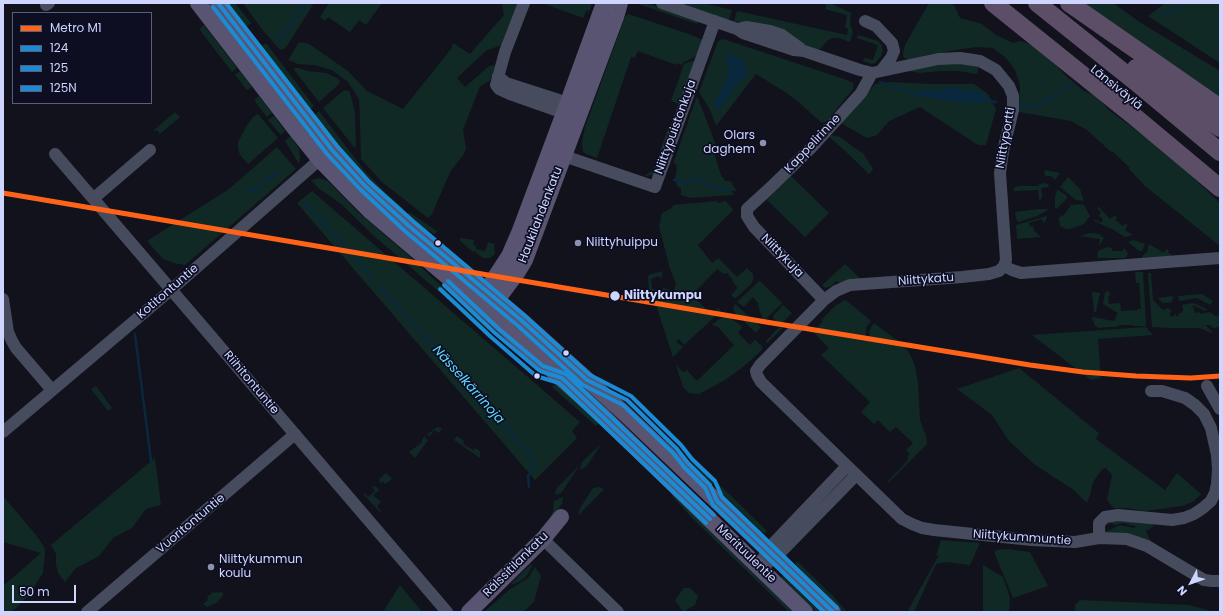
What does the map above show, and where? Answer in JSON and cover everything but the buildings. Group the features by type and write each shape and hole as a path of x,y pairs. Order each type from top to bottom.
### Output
{"highway":[{"path":"993,3 1135,117 1220,188"},
{"name":"Länsiväylä","path":"1010,3 1220,174"},
{"name":"Länsiväylä","path":"1037,3 1220,152"},
{"path":"1050,3 1220,128"},
{"path":"1069,3 1220,108"}],"main road":[{"name":"Merituulentie","path":"198,3 299,134 366,186 410,227 552,347 639,427 833,612"},
{"name":"Merituulentie","path":"218,3 326,155 371,212 482,306 604,417 805,612"},
{"name":"Haukilahdenkatu","path":"492,295 570,110 610,9"},
{"name":"Haukilahdenkatu","path":"492,295 518,273 525,260 564,156 570,110"},
{"path":"482,306 492,295"},
{"path":"619,432 639,427"},
{"path":"631,444 639,427"},
{"name":"Rälssitilankatu","path":"469,612 543,539 561,517"}],"street":[{"path":"524,3 505,52 497,80 570,110"},
{"name":"Niittyportti","path":"662,3 738,29 743,33 794,50 804,51 860,70 876,72 938,59 960,58 980,61 996,70 1009,86 1013,96 1013,110 1003,151 1000,173 1006,260 1004,266"},
{"name":"Niittypuistonkuja","path":"564,156 655,187 714,21"},
{"name":"Kappelirinne","path":"747,209 812,148 861,93 876,72 891,58 894,51 892,43 876,26 865,21"},
{"path":"94,198 150,150"},
{"name":"Riihitontuntie","path":"55,154 447,612"},
{"name":"Kotitontuntie","path":"3,432 172,289 326,155"},
{"name":"Niittykuja","path":"747,209 747,216 754,227 824,300"},
{"path":"1004,266 1021,273 1220,258"},
{"name":"Niittykatu","path":"819,439 761,382 756,371 760,365 824,300 836,291 850,285 989,274 997,272 1004,266"},
{"path":"3,299 8,332 12,341 16,348 52,390"},
{"path":"1207,386 1220,409"},
{"path":"1099,538 1099,523 1105,517 1118,515 1172,520 1189,516 1203,508 1215,493 1217,484 1218,454 1211,428 1204,414 1185,398 1162,391 1152,391"},
{"name":"Vuoritontuntie","path":"87,612 295,434"},
{"name":"Niittykummuntie","path":"819,439 902,519 922,528 1000,537 1063,542 1099,538 1127,538 1147,546 1204,580 1220,581"},
{"path":"759,567 847,466"},
{"path":"772,553 856,475"},
{"path":"543,539 618,612"}],"green space":[{"path":"224,3 235,3 251,23 244,29"},
{"path":"243,3 314,3 287,46 280,50 261,28"},
{"path":"329,3 382,3 366,25 359,20 350,32 328,17 325,21 320,17"},
{"path":"500,3 519,3 502,45 487,50 457,78 465,87 489,66 495,65 491,80 480,86 463,130 466,148 464,154 450,172 432,214 428,218 382,182 361,159 359,99 348,82 332,70 314,65 298,64 288,60 299,42 309,44 348,71 367,91 403,109 451,49 453,43 470,54 504,15 502,4"},
{"path":"542,3 592,3 590,10 586,11 583,18"},
{"path":"635,3 647,3 698,20 697,24"},
{"path":"676,3 703,3 732,10 729,20"},
{"path":"827,3 851,13 850,25 853,31 850,42 839,38 833,38 828,40 820,49 817,50 734,21 737,11 847,35 848,29 845,27 847,15 825,9"},
{"path":"929,3 949,3 954,5 960,18 982,24 996,35 1013,43 1021,41 1040,48 1066,76 1084,91 1096,96 1110,111 1166,152 1220,203 1220,246 1145,186 1129,169 1130,168 1087,130 1071,121 1019,112 1020,85 1015,70 1006,58 993,48 976,47 931,54 909,60 904,58 903,54 905,45"},
{"path":"1078,3 1113,3 1141,23 1220,71 1220,102"},
{"path":"1165,3 1220,3 1220,63 1148,16"},
{"path":"628,14 703,40 697,56 684,62 682,65 677,63 676,65 638,51 635,58 631,57 597,158 583,152 582,141 585,127 625,17"},
{"path":"204,25 237,68 232,72 199,29"},
{"path":"858,35 878,41 882,46 883,51 881,56 875,63 872,64 863,61 864,58 873,60 878,45 857,38"},
{"path":"723,39 844,79 853,83 853,89 827,121 822,123 796,100 756,74 716,126 710,110 699,92 718,41"},
{"path":"266,43 314,106 308,111 259,48"},
{"path":"695,61 679,104 671,101 684,64"},
{"path":"954,63 979,66 977,74 958,71 920,73 909,71 908,69 930,65"},
{"path":"294,68 326,73 340,81 339,84 319,102"},
{"path":"240,71 252,87 247,90 235,75"},
{"path":"891,82 974,84 988,94 996,109 986,145 978,145 920,107 889,121 877,135 867,138 841,123 875,84"},
{"path":"344,90 349,91 355,112 355,148 323,108"},
{"path":"259,96 272,113 267,117 254,100"},
{"path":"697,96 716,145 712,146 721,175 725,181 730,181 732,183 737,192 732,190 733,195 691,198 681,195 681,189 677,185 675,179 677,168 674,161"},
{"path":"319,111 364,170 404,209 402,212 390,202 312,117"},
{"path":"175,112 180,117 160,134 157,130 154,130"},
{"path":"258,114 278,138 248,164 240,155 238,142 253,117"},
{"path":"274,116 285,131 281,135 268,120"},
{"path":"669,126 671,128 653,176 644,176 653,170"},
{"path":"831,135 840,137 863,153 873,169 869,174 829,137"},
{"path":"290,136 299,149 299,164 285,141"},
{"path":"277,147 296,169 185,265 173,263 163,259 147,241 229,189"},
{"path":"1045,170 1060,173 1055,180 1051,176 1046,176 1044,174"},
{"path":"791,176 829,213 805,237 767,200"},
{"path":"1068,177 1080,189 1084,201 1076,200 1060,187"},
{"path":"319,178 328,181 358,212 415,261 462,306 489,329 486,332 374,236 340,203 318,188 311,180"},
{"path":"1042,183 1048,184 1049,187 1041,188 1042,197 1039,201 1038,190 1013,191 1015,187 1037,186"},
{"path":"1057,190 1067,196 1067,199 1056,209 1055,196"},
{"path":"312,191 580,422 572,431 577,438 535,480 297,203"},
{"path":"717,201 718,203 726,201 733,210 698,245 712,263 718,258 737,277 747,268 753,274 753,280 751,284 736,298 734,298 731,295 737,287 732,281 733,280 728,274 724,274 717,269 692,295 711,314 718,308 721,311 684,345 679,339 676,342 683,347 673,357 654,299 652,300 649,289 648,275 663,271 661,279 659,276 651,279 652,289 662,290 663,288 674,291 676,284 670,269 659,226 662,213 672,208 673,205"},
{"path":"1071,205 1084,205 1090,216 1084,224 1071,229 1066,229 1060,226 1060,221 1058,220 1061,215 1063,216"},
{"path":"1098,206 1110,219 1115,215 1117,218 1115,220 1123,226 1125,224 1128,225 1125,230 1133,235 1125,237 1094,221 1094,219 1101,223 1103,219 1099,216 1101,212 1098,210"},
{"path":"1048,209 1037,216 1019,222 1017,221 1015,212"},
{"path":"409,212 437,231 435,234 417,225 405,216"},
{"path":"1047,216 1044,223 1042,219 1029,223 1030,227 1033,226 1034,231 1041,237 1017,239 1016,225"},
{"path":"1090,233 1099,234 1104,238 1099,246 1100,239 1080,236"},
{"path":"460,238 474,240 473,245 476,246 476,249 485,251 488,242 494,244 495,254 490,258 483,258 460,241"},
{"path":"1134,240 1145,244 1142,251 1139,251 1128,242"},
{"path":"1149,244 1164,253 1166,249 1169,250 1168,252 1173,256 1142,258 1147,252"},
{"path":"1107,247 1112,248 1112,251 1123,251 1124,248 1128,253 1126,258 1097,258 1098,251"},
{"path":"845,264 861,279 841,284 836,281 831,286 825,288 822,285"},
{"path":"1135,272 1143,272 1146,326 1121,325 1099,328 1095,326 1092,317 1114,321 1118,313 1103,304 1105,292 1109,291 1109,304 1120,303 1121,311 1141,309 1139,283 1136,283"},
{"path":"1148,273 1151,273 1153,300 1163,310 1169,308 1172,311 1169,314 1172,317 1175,314 1178,317 1179,313 1183,311 1182,305 1193,303 1207,309 1205,311 1193,305 1196,313 1200,312 1200,314 1210,312 1217,317 1220,313 1220,327 1213,328 1210,325 1206,325 1211,330 1211,333 1200,328 1152,327"},
{"path":"759,281 782,303 765,320 763,319 758,303 753,297 744,307 737,302"},
{"path":"1092,292 1100,293 1096,312 1094,312"},
{"path":"1202,294 1213,301 1210,305 1197,298 1179,301 1178,296"},
{"path":"1173,296 1172,302 1163,303 1158,298"},
{"path":"845,300 871,321 866,328 866,339 868,341 870,338 869,332 874,323 899,342 908,351 915,366 918,382 920,420 926,436 927,444 888,483 887,482 909,459 907,458 910,454 906,450 913,443 896,427 890,432 878,420 874,424 861,412 870,402 821,355 829,348 813,332 823,321 821,320 835,306"},
{"path":"735,304 761,327 756,333 735,313 733,308"},
{"path":"783,305 792,313 780,325 773,316"},
{"path":"724,317 729,317 740,325 742,327 738,333 750,345 755,340 762,346 762,350 743,367 725,380 699,394 689,393 683,387 676,365 683,372 687,370 696,380 698,380 734,345 718,327 712,325"},
{"path":"782,326 783,328 767,343 766,341"},
{"path":"1146,327 1153,335 1098,339 1101,378 1091,380 1032,335"},
{"path":"1019,368 1099,433 1096,439 1165,490 1177,473 1201,494 1193,502 1182,506 1145,511 1114,508 1107,499 1112,475 1106,468 1102,469 1093,482 1087,503 1075,491 1034,464 1009,441 992,415 957,389"},
{"path":"555,384 566,391 599,423 596,426 552,387"},
{"path":"96,386 112,408 108,411 91,389"},
{"path":"437,427 442,428 439,433 434,430 430,436 427,435 425,438 428,440 415,458 409,452 421,443 423,438"},
{"path":"457,436 464,441 463,444 473,450 475,448 480,451 480,458 454,440"},
{"path":"601,444 587,466 580,470 582,462"},
{"path":"155,458 161,505 146,509 132,528 113,538 99,556 76,568 65,582 58,573 56,554 51,545"},
{"path":"692,458 767,531 765,533 762,532 698,470 690,460"},
{"path":"579,466 562,492 556,495 555,493 557,488"},
{"path":"386,473 392,479 385,484 383,481 380,484 379,479"},
{"path":"375,486 379,490 373,495 381,502 377,506 381,511 380,512 364,495 365,493 368,497 375,491 372,487"},
{"path":"599,487 604,489 578,516 580,508 593,488"},
{"path":"674,494 796,612 789,612 692,518 672,496"},
{"path":"3,496 36,535 44,547 45,553 43,573 28,596 12,612 3,612 3,586 41,553 3,542"},
{"path":"563,497 562,504 549,520 553,511 554,501"},
{"path":"1109,520 1154,523 1151,528 1146,531 1151,542 1129,533 1106,533 1103,526","holes":["1110,523 1115,525 1123,523 1136,527 1134,528 1120,525 1106,531 1105,527 1108,524"]},
{"path":"941,540 980,543 970,565 946,562 936,564 914,612 907,612 939,555 936,556"},
{"path":"1008,549 1030,552 1048,586 1013,598 994,552 997,550"},
{"path":"797,561 834,597 846,611 844,612 795,564"},
{"path":"531,564 532,567 522,580 511,584"},
{"path":"983,565 1003,577 1010,598 1009,612 983,612"},
{"path":"535,567 541,576 534,602 523,612 484,612 509,590 528,578"},
{"path":"784,574 823,612 816,612 781,578"},
{"path":"400,585 422,612 383,612"},
{"path":"684,588 690,588 698,596 695,605 683,612 675,600"},
{"path":"221,591 223,596 216,603 207,607 203,604 208,600 207,597 213,592 219,593"},
{"path":"1080,600 1189,605 1220,612 1075,612 1075,605"}],"water":[{"path":"730,54 742,60 748,73 735,86 723,105 718,109 713,106 725,84 730,70 726,57"},
{"path":"950,87 969,91 978,91 985,95 987,101 979,103 964,103 919,96 907,91 937,91"}],"waterway":[{"path":"279,41 306,3"},
{"path":"1163,15 1187,3"},
{"path":"880,82 910,92"},
{"path":"1020,106 1031,107 1043,103 1073,83"},
{"path":"984,100 996,102"},
{"name":"Nässelkärrinoja","path":"247,189 253,191 256,190 263,182 278,173"},
{"path":"674,180 685,184 692,180 698,179 708,185 730,191"},
{"name":"Nässelkärrinoja","path":"304,202 371,276"},
{"name":"Nässelkärrinoja","path":"381,288 533,457 534,467 528,476 529,487"},
{"path":"135,334 151,461"}],"metro line":[{"name":"M1","path":"3,193 1030,365 1083,372 1136,376 1191,378 1220,376"}],"transit line":[{"name":"124","path":"218,3 332,150 365,186 410,227 521,320 587,380 627,400 677,449 688,463 710,485 717,501 833,612"},
{"name":"125N","path":"226,3 337,146 369,182 525,316 590,375 631,396 715,481 722,497 837,608"},
{"name":"125","path":"213,7 327,154 361,190 406,232 517,325 583,385 623,405 673,453 684,467 705,488 713,505 824,612"},
{"name":"125N","path":"448,281 499,329 543,366 566,374 714,515"},
{"name":"124","path":"444,285 495,333 540,371 562,378 710,519"},
{"name":"125","path":"440,289 491,337 536,376 559,383 706,523"}],"place":[{"name":"Olars daghem","path":"763,143"},
{"name":"Niittyhuippu","path":"578,243"},
{"name":"Niittykumpu","path":"615,296"},
{"name":"Niittykummun koulu","path":"211,567"}]}
